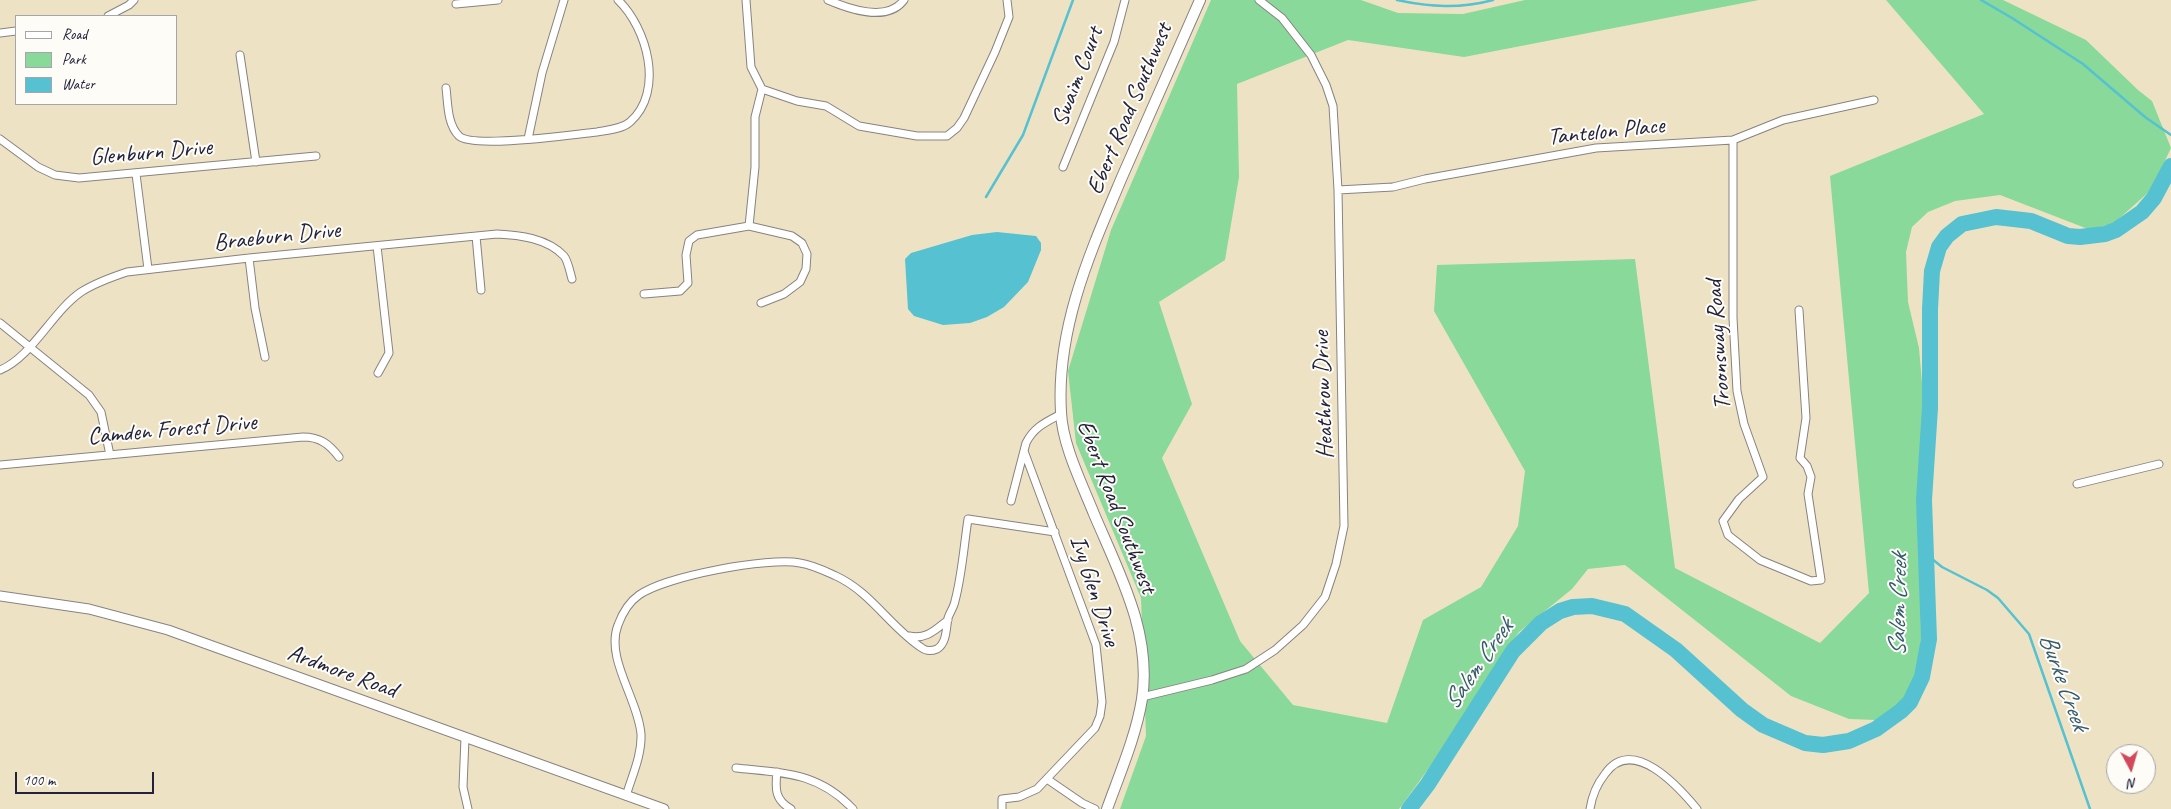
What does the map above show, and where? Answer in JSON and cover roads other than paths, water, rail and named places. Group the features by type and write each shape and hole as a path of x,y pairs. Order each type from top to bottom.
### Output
{"main road":[{"name":"Ebert Road Southwest","path":"1106,809 1137,723 1142,697 1143,649 1136,616 1083,488 1066,440 1060,414 1064,340 1079,283 1109,209 1200,0"}],"street":[{"path":"110,15 129,5 134,0"},
{"path":"456,4 498,0"},
{"path":"528,139 542,74 564,0"},
{"path":"446,88 452,125 460,136 469,141 528,139 614,129 629,123 641,109 648,86 649,60 634,20 618,0"},
{"path":"746,0 751,67 762,89 754,117 755,167 749,226"},
{"path":"828,0 853,10 883,12 898,6 904,0"},
{"path":"762,89 797,101 826,106 858,126 917,136 947,136 957,128 964,118 995,52 1009,17 1007,0"},
{"name":"Swaim Court","path":"1063,167 1114,42 1125,0"},
{"name":"Heathrow Drive","path":"1142,697 1212,680 1246,669 1275,650 1303,626 1325,597 1336,564 1344,526 1338,190 1333,106 1326,85 1311,54 1282,18 1259,0"},
{"path":"0,33 15,31"},
{"path":"240,55 256,162"},
{"name":"Tantelon Place","path":"1338,190 1393,187 1425,179 1596,148 1733,140 1783,120 1874,100"},
{"name":"Glenburn Drive","path":"0,139 38,167 55,175 79,178 316,156"},
{"name":"Troonsway Road","path":"1733,140 1733,318 1737,391 1744,424 1763,477 1740,499 1723,520 1728,535 1760,560 1811,581 1821,580 1808,494 1811,477 1807,466 1800,458 1806,418 1799,310"},
{"path":"136,174 148,269"},
{"path":"644,294 680,291 684,287 688,282 686,254 689,241 697,235 749,226 792,236 802,243 807,254 806,269 800,282 784,294 761,303"},
{"name":"Braeburn Drive","path":"0,370 30,347 59,313 81,292 118,275 148,269 497,234 520,235 546,244 565,257 572,279"},
{"path":"476,236 481,290"},
{"path":"377,246 389,353 378,372"},
{"path":"249,258 255,308 265,357"},
{"path":"0,322 89,395 101,412 110,454"},
{"path":"1011,501 1024,451 1031,435 1037,428 1060,414"},
{"name":"Camden Forest Drive","path":"0,465 312,437 331,446 339,457"},
{"name":"Ivy Glen Drive","path":"1002,809 1002,799 1019,797 1037,789 1095,728 1100,716 1102,702 1096,645 1024,451"},
{"path":"2077,484 2159,464"},
{"path":"626,796 639,753 641,735 638,713 619,668 615,647 617,627 627,607 651,587 729,567 779,561 801,563 839,577 857,588 906,635 924,649 936,650 948,630 948,620 955,601 968,519 1055,532"},
{"name":"Ardmore Road","path":"0,596 89,609 168,630 664,809"},
{"path":"906,635 915,637 929,634 948,620"},
{"path":"466,738 464,787 468,809"},
{"path":"1590,809 1599,781 1616,762 1624,759 1633,760 1664,775 1697,809"},
{"path":"736,768 777,772 807,778 827,786 853,809"},
{"path":"777,772 776,789 778,800 791,809"},
{"path":"1047,779 1076,799 1095,809"}],"water":[{"path":"997,232 1036,236 1041,243 1041,250 1028,282 1004,307 987,317 970,323 943,325 914,316 908,309 905,259 911,253 972,235"}],"waterway":[{"path":"986,197 1023,135 1073,0"},
{"path":"1397,0 1445,6 1469,5 1493,0"},
{"path":"1981,0 2083,64 2145,117 2171,135"},
{"name":"Salem Creek","path":"1409,809 1428,784 1513,651 1541,623 1560,611 1573,607 1592,606 1625,614 1676,650 1742,710 1763,725 1805,743 1823,745 1849,741 1876,729 1901,711 1910,702 1922,677 1929,639 1924,500 1930,408 1932,271 1939,247 1947,236 1962,224 1996,217 2031,221 2068,236 2080,237 2105,234 2116,230 2142,212 2154,198 2171,166"},
{"name":"Burke Creek","path":"1926,554 1942,567 1987,590 1998,598 2029,634 2090,809"}]}
